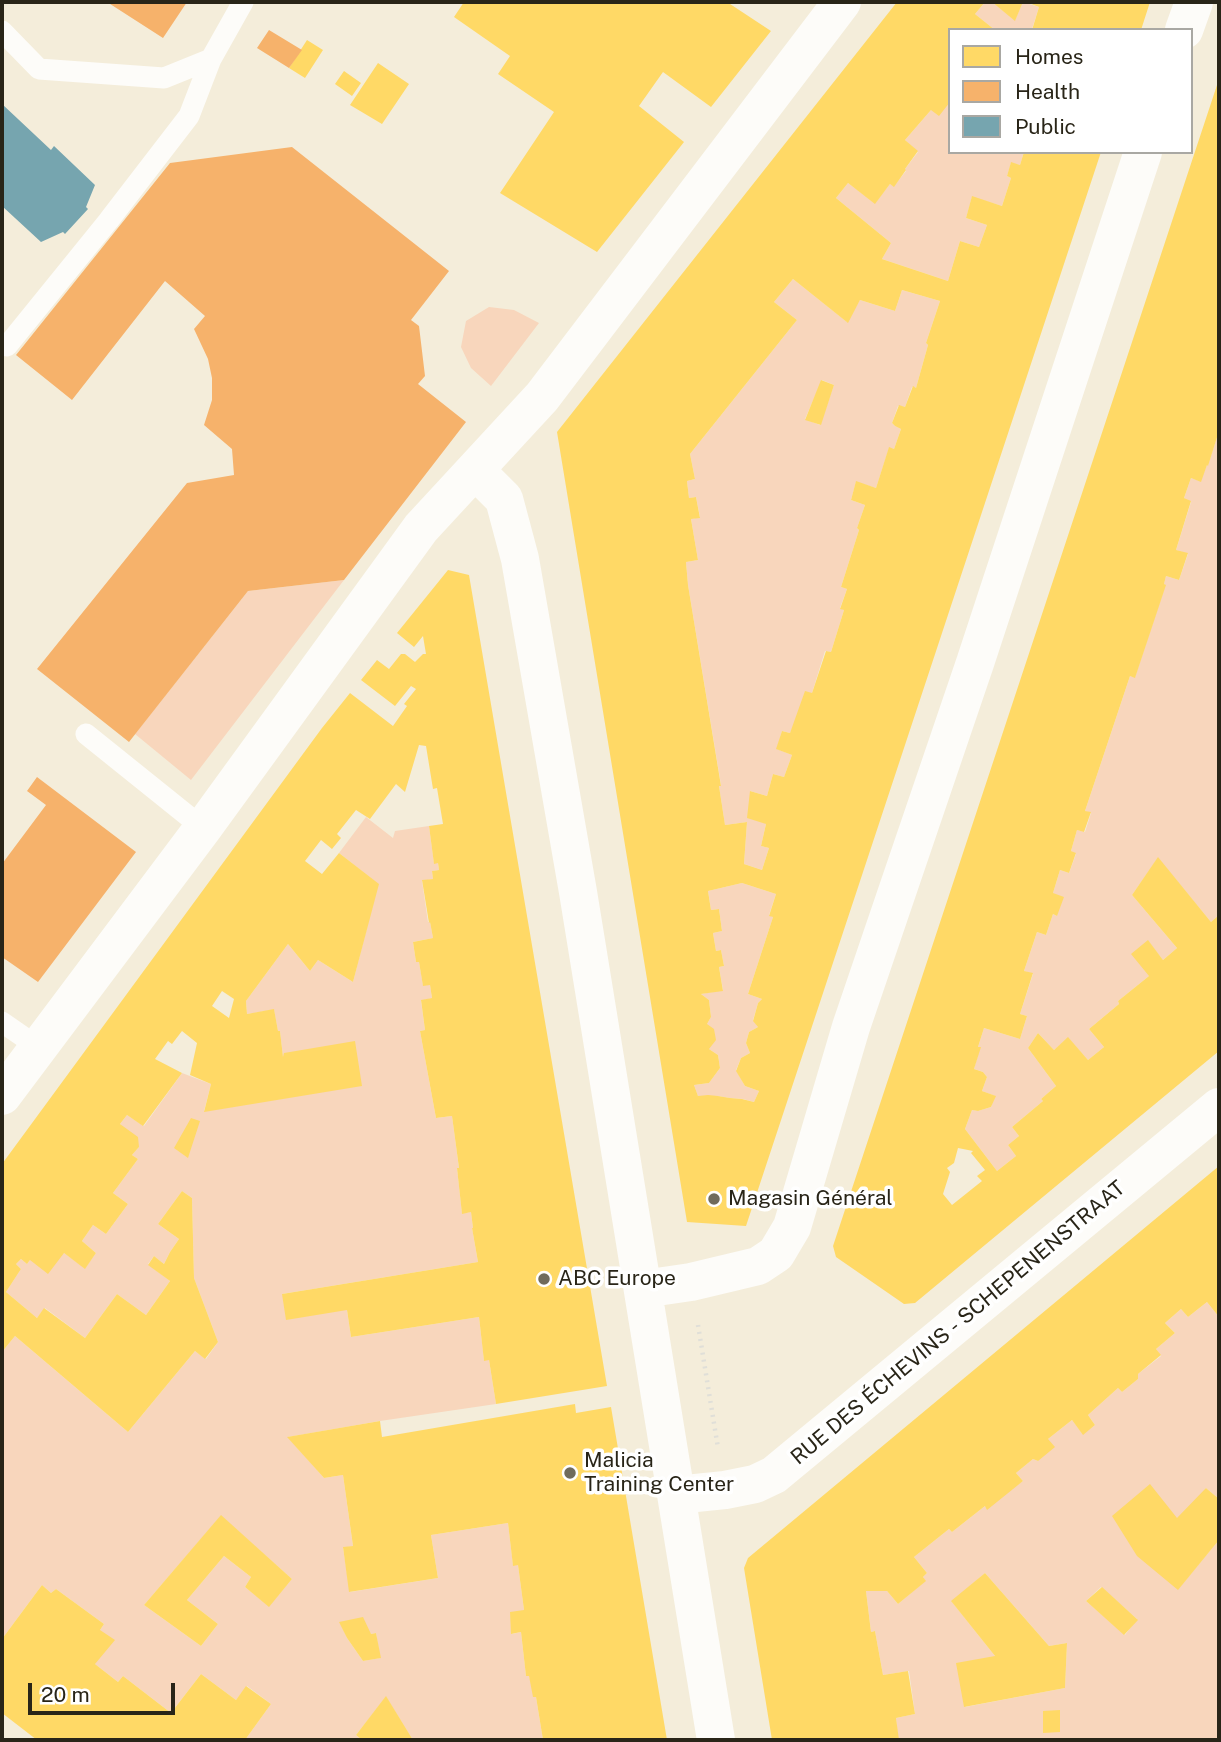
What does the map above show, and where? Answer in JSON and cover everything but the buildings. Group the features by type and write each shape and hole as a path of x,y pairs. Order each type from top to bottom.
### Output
{"street":[{"path":"1185,28 1194,2"},
{"path":"2,1096 203,828 421,528 542,397 833,5"},
{"path":"643,1289 691,1282 758,1266 776,1254 792,1227 852,1027 1142,154"},
{"path":"475,470 504,499 520,559 578,892 716,1740"},
{"name":"RUE DES ÉCHEVINS - SCHEPENENSTRAAT","path":"677,1495 755,1484 775,1475 1219,1107"}],"lane":[{"path":"7,345 117,210 189,116 211,59 243,2"},
{"path":"2,32 39,69 164,78 211,59"},
{"path":"86,734 203,828"},
{"path":"2,1023 38,1048"}],"path":[{"path":"697,1321 719,1452"}],"shaded area":[{"path":"985,2 992,2 1015,20 1023,2 1039,7 1032,28 992,28 975,14"},
{"path":"948,103 948,154 1023,154 1020,165 1011,163 1007,176 1011,178 1002,206 972,197 966,218 987,225 979,247 960,241 948,281 882,259 891,243 836,198 848,183 875,203 890,184 894,186 918,152 905,140 931,110"},
{"path":"793,279 847,322 860,300 895,311 902,290 940,301 926,343 928,345 916,388 912,387 905,407 898,406 892,423 901,429 894,449 889,448 876,488 856,482 851,500 865,505 841,587 847,589 840,608 844,610 831,652 825,651 812,693 790,733 782,731 777,749 792,755 784,777 773,774 767,796 750,791 766,824 761,846 769,848 762,870 744,864 747,822 725,825 721,785 688,585 686,562 698,560 691,519 700,517 696,497 689,498 687,481 695,479 690,454 797,320 774,302","holes":["822,380 834,385 820,425 805,419"]},
{"path":"489,307 514,310 539,323 491,386 471,368 461,347 466,321"},
{"path":"1219,431 1219,915 1211,922 1158,858 1132,895 1177,948 1163,960 1148,941 1149,976 1089,1029 1104,1047 1088,1060 1068,1038 1054,1050 1038,1033 1028,1048 1056,1086 1041,1099 1043,1101 1012,1127 1019,1136 1008,1145 1016,1156 997,1171 965,1129 972,1110 991,1107 995,1096 982,1091 987,1077 983,1072 974,1069 978,1047 984,1028 1020,1039 1027,1016 1020,1014 1033,974 1024,971 1037,932 1046,935 1053,914 1057,916 1053,893 1060,870 1069,873 1076,854 1071,851 1077,830 1085,832 1091,813 1085,811 1130,676 1135,677 1166,576 1179,580 1188,554 1176,550 1191,502 1184,498 1191,478 1200,481"},
{"path":"344,580 191,780 135,734 248,591"},
{"path":"366,817 393,838 395,831 429,826 434,863 438,863 439,870 432,871 433,879 422,881 433,938 413,942 423,985 430,985 432,998 421,1001 425,1030 420,1031 436,1118 452,1116 462,1213 471,1212 478,1262 282,1294 347,1310 351,1337 479,1317 484,1360 489,1360 496,1404 288,1437 324,1478 343,1475 353,1546 343,1548 350,1592 438,1578 431,1535 508,1523 513,1565 518,1565 524,1610 512,1634 521,1632 526,1676 529,1676 536,1697 543,1740 413,1740 386,1697 356,1735 362,1740 245,1740 271,1704 247,1686 236,1700 201,1674 171,1713 123,1676 118,1682 95,1664 100,1630 104,1624 56,1589 51,1593 42,1585 2,1639 2,1352 15,1336 128,1432 195,1351 206,1359 218,1342 194,1278 192,1198 182,1191 158,1224 179,1239 164,1264 154,1256 148,1264 170,1281 146,1315 117,1294 85,1338 45,1308 37,1318 6,1292 21,1269 16,1264 21,1259 27,1264 30,1260 64,1253 85,1268 96,1253 82,1241 93,1225 106,1234 128,1204 113,1193 138,1159 132,1155 139,1147 120,1124 127,1115 144,1126 182,1073 211,1084 204,1111 283,1057 274,1010 247,1014 246,1001 288,944 310,971 318,960 353,982 378,884 339,853","holes":["221,1516 292,1579 269,1606 245,1587 251,1577 224,1556 187,1600 218,1624 201,1646 144,1605","340,1622 371,1634 376,1633 380,1658 363,1661"]},
{"path":"742,883 776,894 769,915 773,917 748,994 762,999 758,1003 753,1020 758,1027 749,1032 746,1043 750,1053 741,1058 736,1070 745,1086 759,1091 754,1102 718,1096 698,1096 694,1085 709,1083 720,1068 718,1055 709,1049 709,1000 701,994 723,990 719,967 724,966 721,950 716,951 713,933 722,931 719,909 711,910 708,891"},
{"path":"1207,1302 1219,1317 1219,1499 1206,1488 1178,1589 1219,1540 1219,1740 898,1740 896,1718 915,1714 909,1671 883,1675 875,1631 871,1632 866,1591 887,1591 898,1604 925,1581 923,1577 927,1573 914,1557 949,1529 952,1532 1023,1481 1016,1473 1033,1459 1038,1461 1048,1439 1072,1420 1083,1434 1095,1425 1088,1415 1118,1388 1122,1392 1138,1379 1138,1374 1161,1356 1156,1349 1175,1333 1165,1323 1181,1309 1188,1317","holes":["985,1573 1049,1646 1067,1643 1065,1688 965,1707 995,1656 952,1602","1101,1587 1137,1619 1125,1635 1086,1601"]}],"place":[{"name":"Magasin Général","path":"714,1199"},
{"name":"ABC Europe","path":"544,1279"},
{"name":"Malicia Training Center","path":"570,1473"}]}
